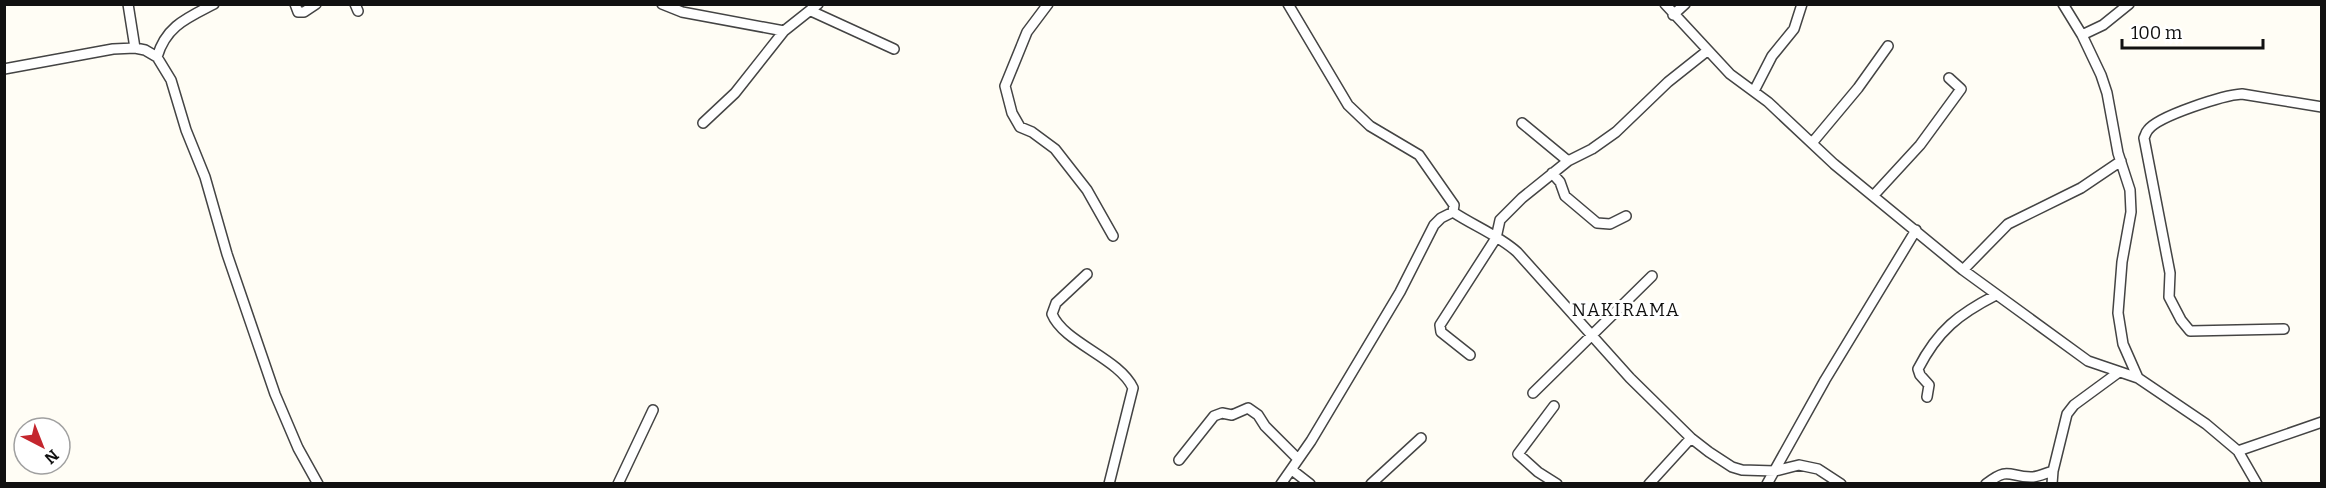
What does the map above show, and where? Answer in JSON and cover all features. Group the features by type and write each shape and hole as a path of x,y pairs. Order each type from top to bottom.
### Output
{"street":[{"path":"128,4 135,48"},
{"path":"157,57 160,45 169,31 186,18 214,4"},
{"path":"295,4 298,12 303,12 316,4"},
{"path":"662,4 682,12 784,31"},
{"path":"1048,4 1027,32 1005,86 1012,113 1020,127 1032,132 1055,149 1087,190 1113,236"},
{"path":"1288,4 1348,105 1370,126 1419,155 1454,205 1453,212"},
{"path":"1665,4 1730,74 1768,102 1834,164 1963,270 2088,361 2138,378 2206,423 2238,451 2257,483"},
{"path":"1673,15 1685,4"},
{"path":"1754,91 1772,56 1794,29 1802,4"},
{"path":"2063,4 2082,35 2101,75 2130,190 2131,212 2122,262 2118,312 2123,344 2138,378"},
{"path":"2082,35 2103,25 2129,4"},
{"path":"703,123 735,93 784,31 814,8 894,49"},
{"path":"1812,143 1858,88 1888,46"},
{"path":"4,69 113,49 135,48 146,50 157,57 171,80 186,130 205,177 227,254 275,394 298,448 318,483"},
{"path":"1470,355 1441,332 1440,325 1496,238 1500,220 1552,173 1616,132 1668,82 1707,51"},
{"path":"1874,195 1920,145 1961,88 1949,78"},
{"path":"2284,329 2190,331 2181,320 2169,297 2170,273 2144,138 2148,129 2156,123 2197,105 2234,95 2322,107"},
{"path":"1522,123 1568,161"},
{"path":"1963,270 2008,224 2081,188 2121,161"},
{"path":"1552,173 1560,182 1565,196 1597,223 1610,224 1626,216"},
{"path":"1453,212 1504,241 1517,252 1630,378 1691,438 1732,467 1749,471 1775,471 1799,465 1818,469 1841,483"},
{"path":"1281,483 1292,470 1400,292 1434,225 1453,212"},
{"path":"1767,483 1825,380 1916,230"},
{"path":"1087,274 1056,303 1052,314 1059,325 1110,364 1130,382 1133,388 1109,483"},
{"path":"1533,393 1652,276"},
{"path":"1927,397 1929,385 1918,369 1930,345 1965,311 1996,295"},
{"path":"2052,483 2067,414 2074,405 2119,372"},
{"path":"1554,406 1518,454 1538,472 1557,483"},
{"path":"1179,460 1214,416 1222,413 1232,415 1248,408 1258,415 1265,426 1298,459"},
{"path":"618,483 653,410"},
{"path":"2238,451 2322,422"},
{"path":"1371,483 1421,438"},
{"path":"1649,483 1691,438"},
{"path":"1292,470 1310,483"},
{"path":"1986,483 2008,472 2034,477 2053,471"}],"district":[{"name":"NAKIRAMA","path":"1626,310"}]}
